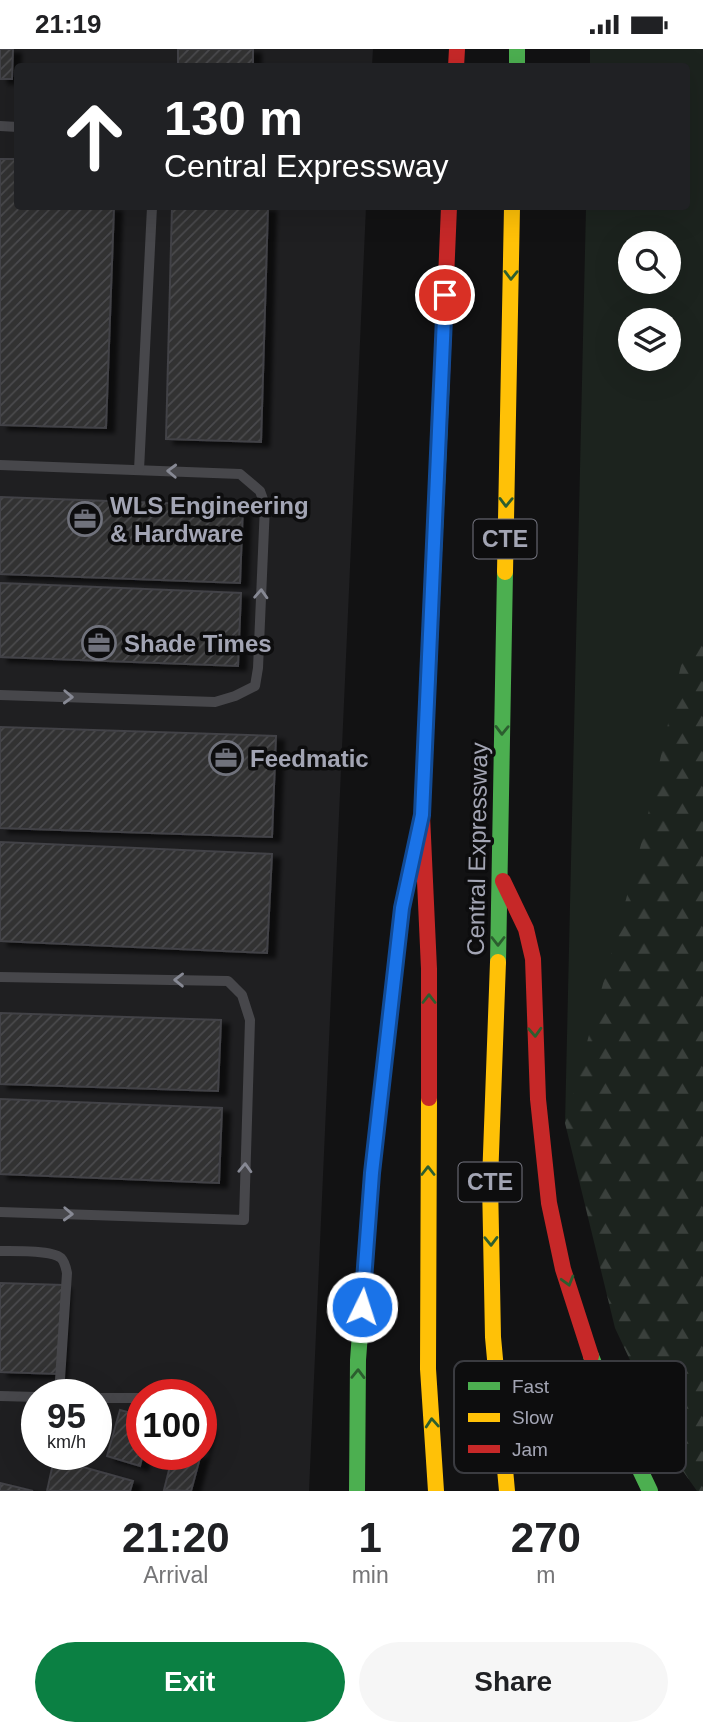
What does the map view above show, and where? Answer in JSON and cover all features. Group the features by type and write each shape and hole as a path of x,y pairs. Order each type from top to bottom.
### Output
{"highway":[{"name":"Central Expressway","path":"436,1491 428,1370 429,969 422,815 449,210"},
{"name":"Central Expressway","path":"495,1361 490,1181 498,966 512,210"},
{"path":"357,1491 358,1360 372,1173 402,908 422,815"},
{"path":"499,872 526,929 533,959 544,1169 555,1236 580,1325 594,1361"},
{"name":"Central Expressway","path":"504,1473 507,1491"},
{"path":"641,1473 650,1491"}],"lane":[{"path":"139,470 152,210"},
{"path":"0,465 240,474 260,491 265,505 255,686 215,702 0,695"},
{"path":"0,977 228,981 242,995 250,1020 244,1220 0,1212"},
{"path":"0,1251 53,1254 61,1258 65,1266 67,1273 60,1379"},
{"path":"0,1396 21,1397"}],"shaded area":[{"path":"0,49 373,49 372,63 14,63 14,210 366,210 309,1491 0,1491"}],"green space":[{"path":"590,49 703,49 703,1491 697,1491 686,1460 686,1361 650,1361 565,1123 586,210 690,210 690,63 590,63"},
{"path":"703,634 703,1491 697,1491 684,1473 686,1361 630,1361 615,1328 565,1123 643,837 685,647"}],"building":[{"path":"0,49 13,49 12,79 0,79"},
{"path":"178,49 253,49 253,63 178,63"},
{"path":"0,159 14,159 14,210 114,210 106,428 0,425"},
{"path":"172,210 268,210 261,442 166,439"},
{"path":"0,497 243,506 240,583 0,574"},
{"path":"0,583 241,593 238,666 0,657"},
{"path":"0,727 276,736 272,837 0,828"},
{"path":"0,842 272,854 267,953 0,941"},
{"path":"0,1013 221,1020 218,1091 0,1084"},
{"path":"0,1099 222,1108 219,1183 0,1174"},
{"path":"0,1283 63,1285 59,1374 0,1372"},
{"path":"120,1410 126,1412 126,1462 112,1458 112,1438"},
{"path":"52,1470 94,1470 133,1481 130,1491 47,1491"},
{"path":"169,1470 197,1470 191,1491 164,1490"},
{"path":"0,1483 33,1491 0,1491"}],"traffic: fast":[{"path":"517,49 517,63"},
{"path":"424,774 442,375"},
{"path":"498,962 505,572"},
{"path":"357,1491 358,1360 372,1173 382,1085"},
{"path":"591,1356 593,1361"},
{"path":"641,1473 650,1491"}],"traffic: slow":[{"path":"505,572 512,210"},
{"path":"495,1361 490,1181 498,962"},
{"path":"429,1098 428,1369 436,1491"},
{"path":"505,1473 507,1491"}],"traffic: jam":[{"path":"456,63 457,49"},
{"path":"442,375 449,210"},
{"path":"424,774 422,815 429,969 429,1098"},
{"path":"382,1085 402,908 409,877"},
{"path":"503,881 526,929 533,959 538,1099 549,1203 563,1269 591,1356"}],"place":[{"name":"WLS Engineering & Hardware","path":"85,519"},
{"name":"Shade Times","path":"99,643"},
{"name":"Feedmatic","path":"226,758"}],"route":[{"path":"362,1307 372,1173 402,908 422,815 445,295"}]}
